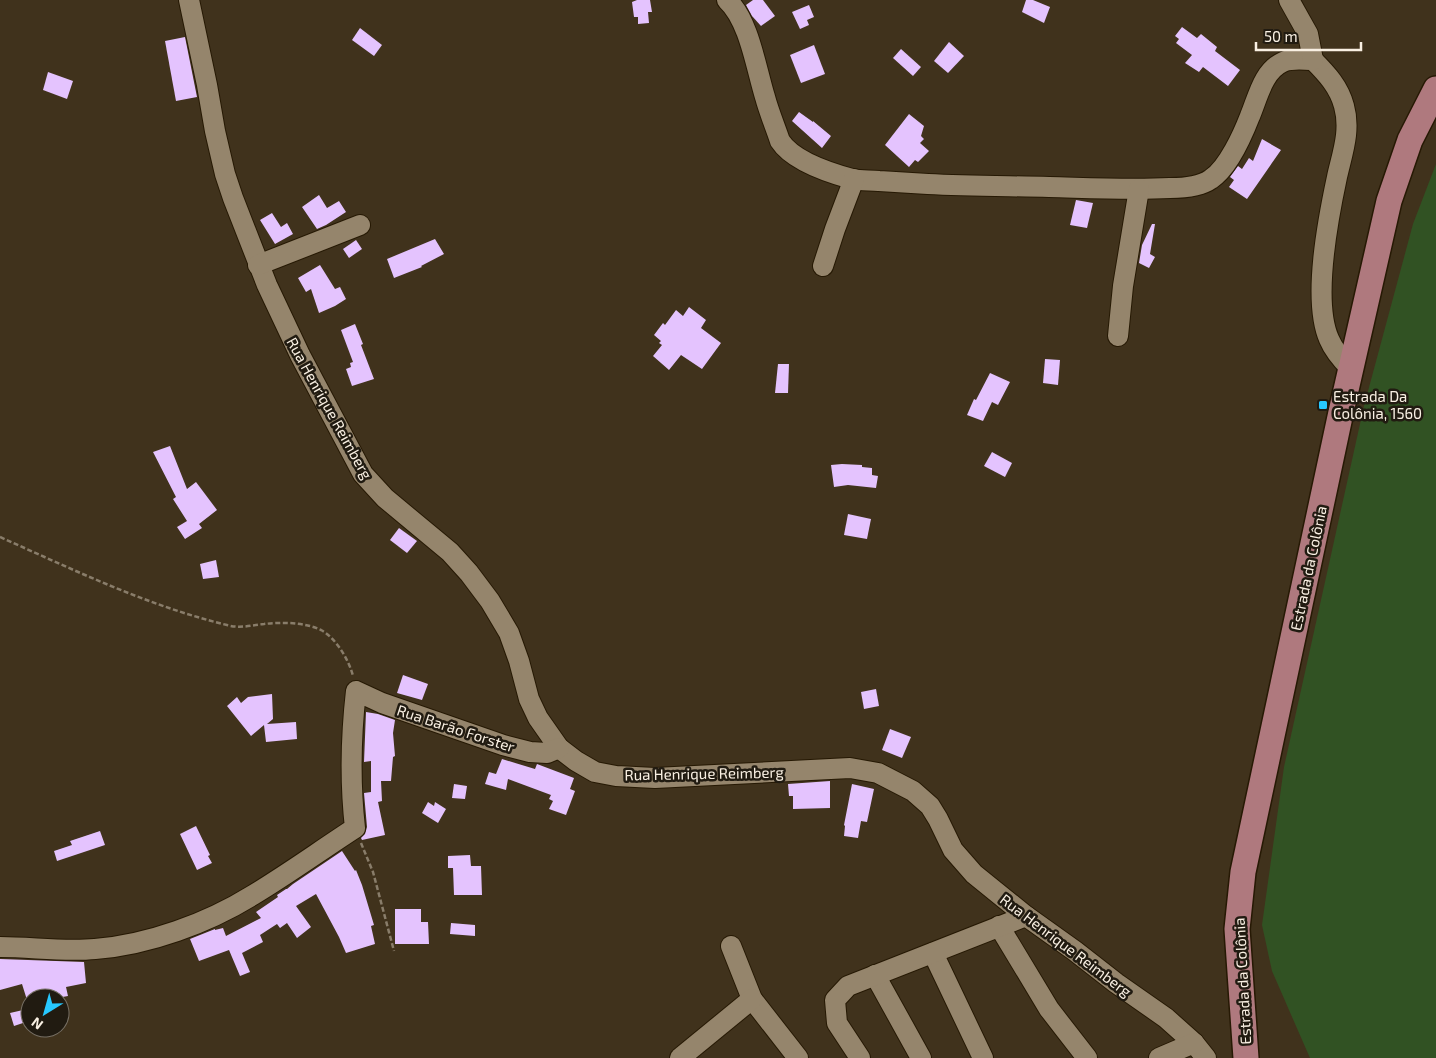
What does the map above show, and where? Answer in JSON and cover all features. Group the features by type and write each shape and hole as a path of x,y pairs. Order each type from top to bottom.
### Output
{"main road":[{"name":"Estrada da Colônia","path":"1246,1058 1237,929 1243,872 1341,412 1389,201 1410,140 1436,89"}],"street":[{"name":"Rua Henrique Reimberg","path":"189,0 225,174 258,265 300,355 363,474 385,498 450,552 490,601 509,633 519,661 529,700 538,718 559,748 594,772 616,776 655,778 850,768 878,773 913,791 925,800 938,819 953,850 974,874 1026,916 1166,1018 1200,1051"},
{"path":"727,0 736,10 745,28 765,99 780,141 784,147 799,158 854,180 949,185 1139,189 1189,187 1211,180 1229,159 1250,117 1259,91 1267,76 1275,67 1289,60 1313,60"},
{"path":"1289,0 1308,34 1313,60 1335,85 1345,108 1347,124 1346,142 1329,222 1324,256 1321,304 1329,339 1338,356 1351,369"},
{"path":"823,266 854,180"},
{"path":"1118,336 1123,286 1139,189"},
{"path":"258,265 360,225"},
{"path":"0,947 69,951 97,949 134,943 178,930 218,914 252,896 355,828 352,744 356,692"},
{"name":"Rua Barão Forster","path":"356,692 382,703 503,745 530,752 547,752 559,748"},
{"path":"860,1058 837,1023 835,1000 848,986 1026,916"},
{"path":"999,926 1050,1009 1087,1058"},
{"path":"730,946 752,999 798,1058"},
{"path":"933,952 983,1058"},
{"path":"875,975 921,1058"},
{"path":"680,1058 752,999"},
{"path":"1159,1058 1200,1051"}],"path":[{"path":"0,537 114,588 210,621 231,627 294,623 321,630 337,645 352,671 356,692"},
{"path":"355,828 373,872 394,951"}],"green space":[{"path":"1436,164 1436,1058 1310,1058 1272,971 1262,925 1284,767 1364,406 1413,224"}],"building":[{"path":"650,0 652,12 648,12 649,23 638,24 638,17 634,17 632,2"},
{"path":"753,0 763,0 775,16 761,26 752,16 746,5"},
{"path":"1026,0 1033,0 1050,7 1044,23 1022,12"},
{"path":"809,5 814,17 807,20 809,25 800,29 792,12"},
{"path":"1182,27 1197,38 1201,34 1217,47 1215,51 1240,70 1228,86 1203,67 1199,72 1185,63 1192,55 1176,43 1179,39 1175,36"},
{"path":"360,28 382,45 374,56 352,40"},
{"path":"185,37 197,97 176,101 165,41"},
{"path":"949,42 964,56 948,73 934,61"},
{"path":"814,45 825,74 801,83 790,55"},
{"path":"901,49 921,67 913,76 893,58"},
{"path":"48,72 73,81 67,99 43,90"},
{"path":"799,112 831,136 822,148 792,121"},
{"path":"909,114 924,126 921,136 924,139 920,143 929,151 918,162 915,160 909,167 885,145"},
{"path":"1262,139 1281,150 1247,199 1229,187 1234,180 1230,177 1238,166 1242,169 1249,158 1253,161"},
{"path":"319,195 327,208 339,201 346,212 317,229 302,207"},
{"path":"1076,200 1093,203 1087,228 1070,225"},
{"path":"272,213 281,227 287,223 293,234 275,244 260,220"},
{"path":"1152,224 1155,224 1150,254 1155,257 1149,268 1139,263 1142,245"},
{"path":"435,239 444,254 422,267 394,278 387,259"},
{"path":"356,240 362,249 349,258 343,249"},
{"path":"320,265 335,289 340,287 346,299 319,313 311,289 306,292 298,278"},
{"path":"689,307 706,320 701,328 721,343 702,369 681,355 669,370 653,356 662,345 659,343 661,341 654,335 663,323 665,325 676,310 683,316"},
{"path":"355,324 374,379 352,386 346,369 351,367 350,363 353,362 341,330"},
{"path":"1045,359 1060,360 1058,385 1043,383"},
{"path":"778,364 789,364 788,393 775,393"},
{"path":"990,373 1010,382 998,405 992,402 983,421 967,415 974,399 976,400"},
{"path":"170,446 187,489 196,482 217,510 199,524 202,528 185,539 177,527 187,521 173,499 176,497 153,452"},
{"path":"992,452 1012,463 1005,477 984,466"},
{"path":"831,465 862,465 862,467 872,468 872,475 878,476 876,488 848,485 834,487"},
{"path":"848,514 871,519 867,539 844,535"},
{"path":"399,528 417,541 407,553 390,540"},
{"path":"216,560 219,577 203,579 200,564"},
{"path":"403,675 428,684 422,700 397,693"},
{"path":"876,689 879,706 864,709 861,692"},
{"path":"272,694 273,719 267,724 296,722 297,739 266,742 264,725 251,736 227,706 237,697 241,703 248,697"},
{"path":"366,712 395,720 393,733 395,756 393,757 391,781 381,781 382,801 378,802 385,835 362,840 361,838 365,834 367,827 364,793 371,792 371,761 364,762"},
{"path":"890,729 911,737 902,758 882,750"},
{"path":"502,759 535,769 537,764 574,778 570,789 575,791 566,815 549,809 553,801 549,799 551,795 508,779 506,790 485,784 489,772 496,774"},
{"path":"830,781 830,808 793,809 793,796 789,796 788,784"},
{"path":"454,784 467,786 465,799 452,798"},
{"path":"852,784 874,789 867,822 861,821 858,838 844,836 844,825"},
{"path":"428,802 434,806 435,802 446,809 438,823 422,813"},
{"path":"196,826 212,863 197,870 180,834"},
{"path":"100,831 105,845 57,861 54,851 72,845 70,841"},
{"path":"342,851 356,870 362,885 374,925 371,926 375,944 346,953 316,894 296,906 311,927 297,938 287,923 280,928 277,924 260,935 263,942 242,953 250,972 240,976 229,950 199,961 190,939 215,929 223,928 226,936 261,918 256,912 278,897 277,895"},
{"path":"470,855 471,866 481,866 482,895 454,895 453,868 448,868 448,856"},
{"path":"395,909 421,909 421,922 428,922 429,944 395,944"},
{"path":"451,923 475,925 475,936 450,934"},
{"path":"0,959 84,962 86,983 66,988 23,988 22,984 0,990"},
{"path":"20,1011 20,1024 14,1026 10,1013"}],"place":[{"name":"Estrada Da Colônia, 1560","path":"1323,405"}]}
